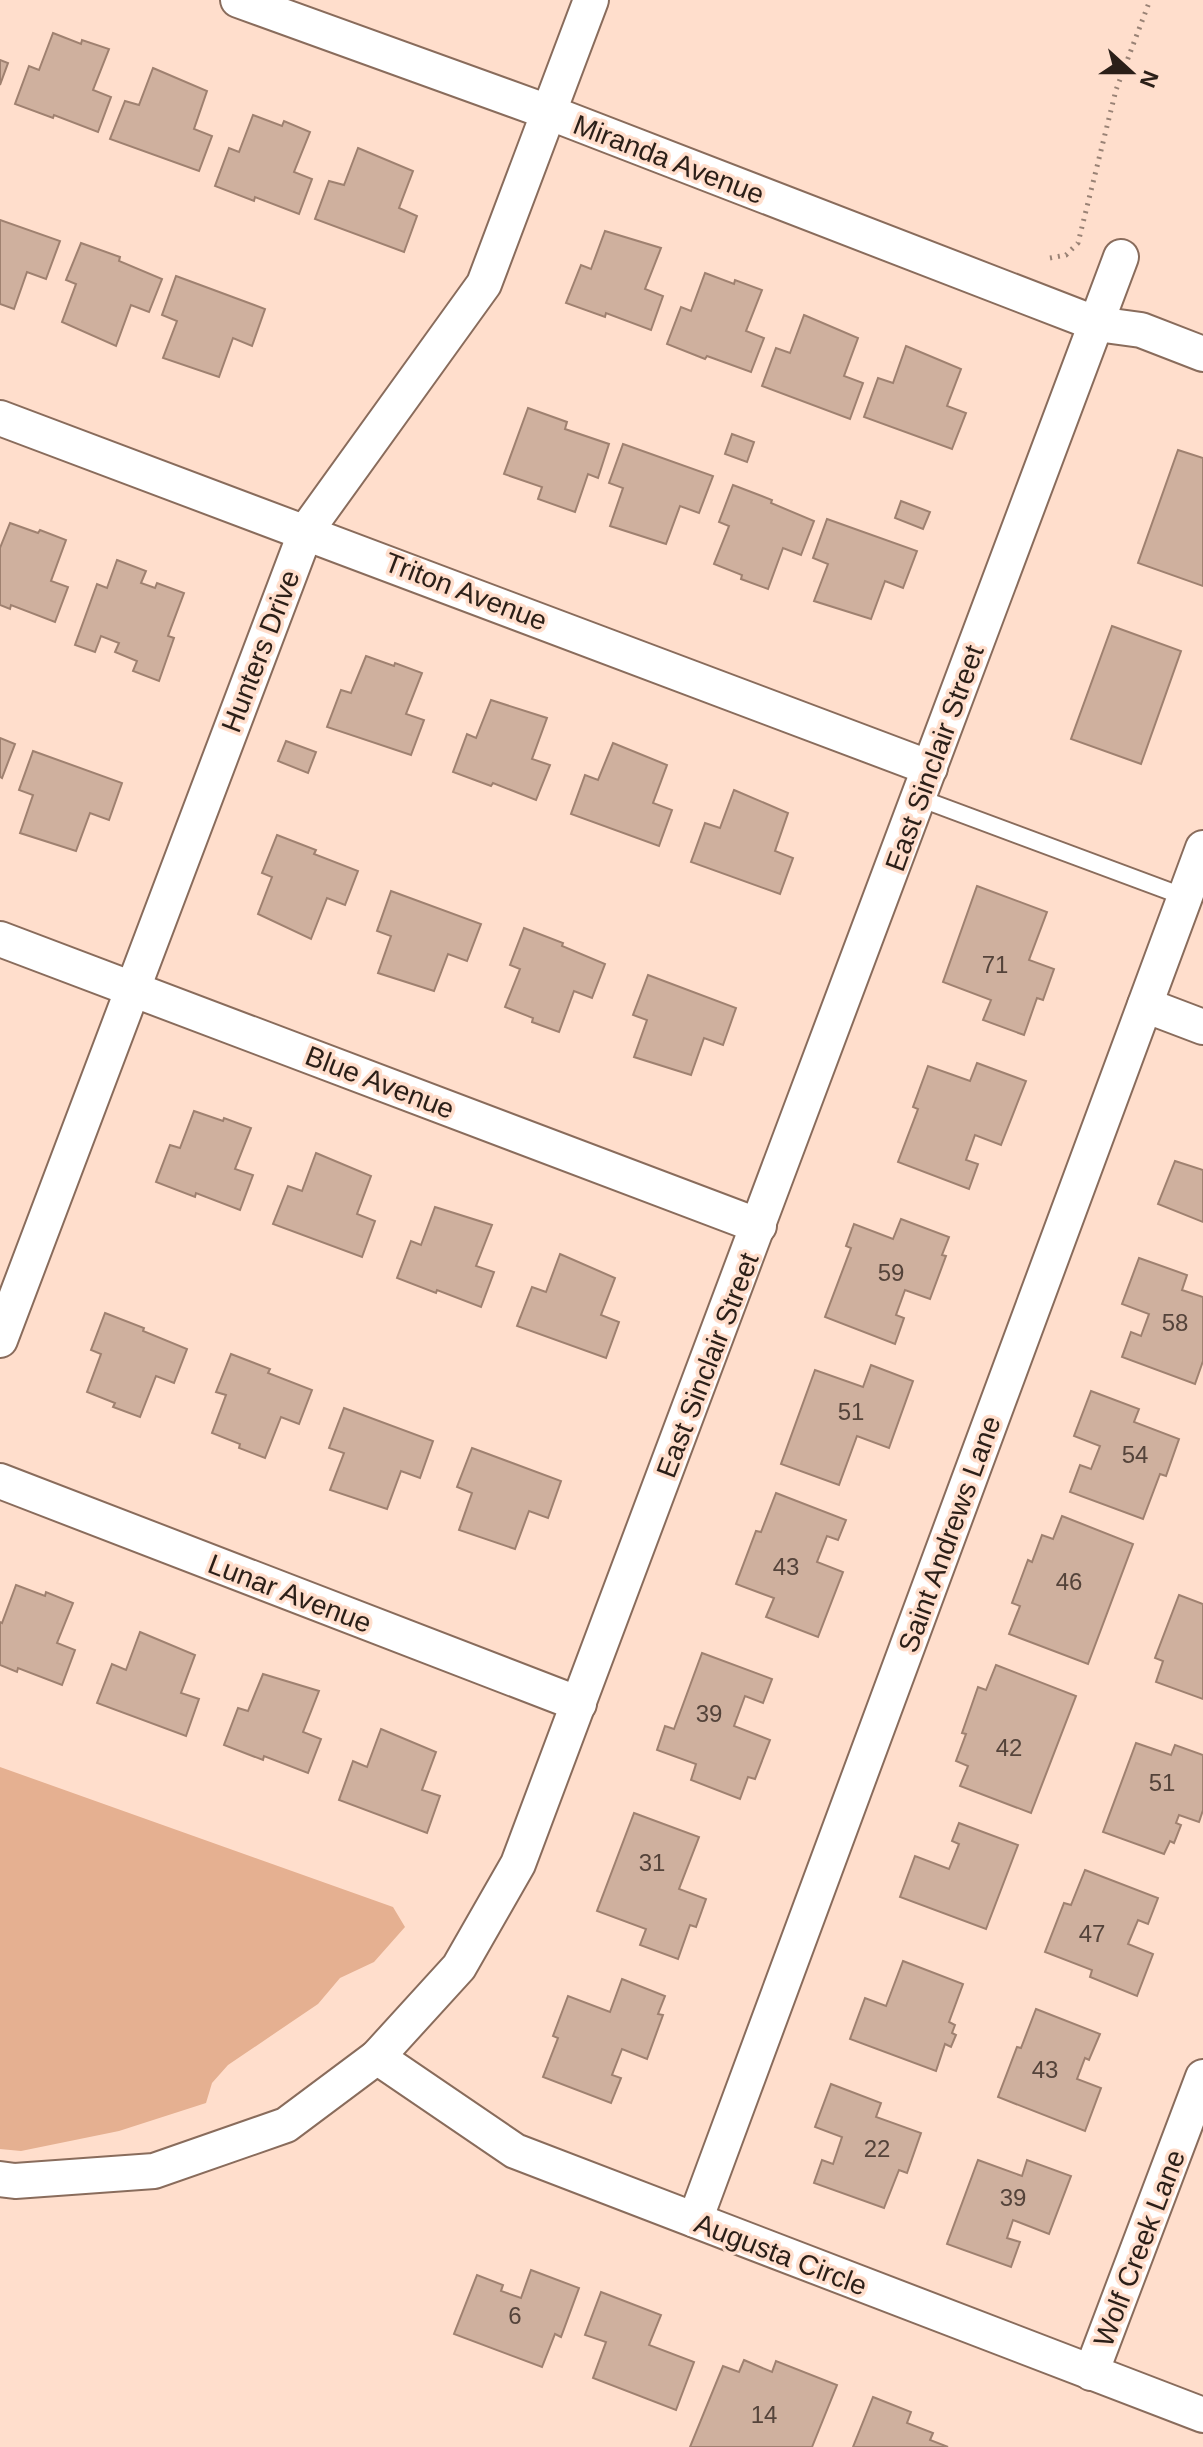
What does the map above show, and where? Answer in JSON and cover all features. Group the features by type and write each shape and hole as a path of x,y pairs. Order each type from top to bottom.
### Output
{"street":[{"name":"Miranda Avenue","path":"238,0 548,112 1097,324 1141,330 1203,354"},
{"name":"Hunters Drive","path":"0,1340 306,531 484,284 591,0"},
{"name":"East Sinclair Street","path":"0,2179 15,2181 154,2171 286,2125 377,2057 459,1967 518,1864 1121,257"},
{"name":"Triton Avenue","path":"0,418 306,531 925,783"},
{"name":"Saint Andrews Lane","path":"695,2220 1203,848"},
{"name":"Blue Avenue","path":"0,939 759,1226"},
{"path":"1145,1005 1203,1027"},
{"name":"Lunar Avenue","path":"0,1481 579,1704"},
{"name":"Augusta Circle","path":"377,2057 515,2151 1203,2415"},
{"name":"Wolf Creek Lane","path":"1091,2373 1203,2077"}],"lane":[{"path":"925,783 1185,897"}],"path":[{"path":"1050,258 1066,255 1078,243 1116,90 1150,0"}],"shaded area":[{"path":"0,1767 393,1907 405,1927 374,1962 340,1978 318,2004 228,2065 212,2083 206,2103 119,2131 21,2151 0,2149"}],"building":[{"path":"53,33 81,44 82,40 109,49 93,90 111,97 98,132 15,104 29,66 39,70"},
{"path":"0,60 8,63 0,85"},
{"path":"153,68 207,91 194,129 212,136 199,171 110,139 125,101 139,105"},
{"path":"253,115 282,126 284,121 310,132 294,172 312,179 299,214 215,186 229,148 239,152"},
{"path":"358,148 413,171 399,208 417,216 404,252 315,219 329,181 344,185"},
{"path":"0,220 60,241 46,279 27,272 14,309 0,304"},
{"path":"605,231 661,248 645,289 663,296 651,330 606,313 605,317 566,303 581,265 591,269"},
{"path":"81,243 120,257 119,261 162,279 149,312 131,305 116,346 62,322 76,284 66,280"},
{"path":"705,273 762,290 746,331 764,338 751,372 667,344 681,307 691,311"},
{"path":"176,276 265,309 252,346 233,338 219,377 163,358 177,321 162,315"},
{"path":"804,315 858,338 844,376 863,383 850,419 762,386 776,348 790,353"},
{"path":"906,346 961,369 947,406 966,413 952,449 864,417 878,378 893,383"},
{"path":"528,408 567,422 565,429 609,444 598,478 588,474 575,512 538,499 542,487 504,474"},
{"path":"732,434 754,442 747,462 725,454"},
{"path":"623,444 713,476 699,513 680,506 666,544 610,526 623,488 609,483"},
{"path":"1178,450 1203,458 1203,586 1138,563"},
{"path":"733,485 814,521 801,555 783,548 768,589 714,564 729,526 719,522"},
{"path":"901,501 930,512 923,529 895,518"},
{"path":"827,519 917,551 903,588 885,581 871,619 814,601 828,564 813,558"},
{"path":"10,523 66,540 51,581 68,587 55,622 11,605 10,609 0,605 0,548"},
{"path":"117,560 146,571 141,583 155,588 157,583 184,593 168,636 174,638 159,681 133,671 137,661 115,652 119,643 101,636 95,652 75,645 97,584 107,588"},
{"path":"1112,626 1181,651 1141,764 1071,739"},
{"path":"366,656 422,673 406,714 424,720 411,755 327,727 341,690 351,693"},
{"path":"491,700 547,718 532,759 550,765 536,800 453,772 467,734 476,738"},
{"path":"0,738 15,744 2,778 0,777"},
{"path":"286,741 316,752 308,773 278,761"},
{"path":"613,743 667,765 653,803 672,810 659,846 571,814 585,775 598,780"},
{"path":"33,751 122,783 109,820 90,813 76,851 20,833 33,795 19,790"},
{"path":"734,790 788,813 775,851 793,858 780,894 691,862 705,823 720,828"},
{"path":"277,835 358,871 345,905 327,898 311,939 258,914 272,877 262,873"},
{"path":"977,886 1047,912 1029,960 1054,969 1043,1000 1037,998 1024,1035 983,1020 991,1000 943,982"},
{"path":"391,891 481,924 467,961 448,954 434,991 378,973 391,936 377,931"},
{"path":"524,928 605,964 592,998 574,991 559,1032 505,1007 520,969 510,965"},
{"path":"648,975 736,1008 723,1045 704,1038 691,1075 634,1057 647,1020 633,1015"},
{"path":"977,1063 1026,1081 1001,1145 975,1135 966,1160 978,1164 969,1189 898,1162 918,1109 913,1107 928,1066 970,1081"},
{"path":"194,1111 251,1128 235,1169 253,1175 240,1210 156,1182 170,1145 180,1148"},
{"path":"316,1153 371,1176 357,1214 375,1221 362,1257 273,1224 288,1186 302,1191"},
{"path":"1175,1161 1203,1170 1203,1222 1158,1204"},
{"path":"435,1207 492,1225 476,1266 494,1272 481,1307 397,1278 411,1241 421,1245"},
{"path":"901,1219 949,1237 942,1255 946,1256 930,1299 905,1290 896,1315 904,1318 895,1344 825,1317 851,1248 846,1246 854,1224 893,1239"},
{"path":"560,1254 615,1278 601,1315 619,1322 606,1358 517,1326 532,1287 546,1292"},
{"path":"1139,1258 1187,1275 1182,1290 1203,1297 1203,1361 1195,1384 1122,1357 1131,1332 1141,1336 1149,1314 1122,1304"},
{"path":"105,1313 187,1349 174,1383 156,1376 140,1417 113,1407 115,1403 87,1392 101,1354 91,1350"},
{"path":"231,1354 312,1390 299,1424 281,1417 265,1458 212,1433 226,1395 216,1392"},
{"path":"871,1365 913,1381 889,1448 857,1436 839,1485 781,1464 815,1370 863,1387"},
{"path":"1091,1391 1139,1409 1134,1422 1179,1439 1166,1476 1160,1474 1143,1519 1070,1492 1080,1465 1091,1469 1100,1446 1074,1436"},
{"path":"344,1408 433,1441 420,1478 401,1471 387,1509 330,1490 344,1453 329,1448"},
{"path":"472,1448 561,1481 548,1518 529,1511 515,1549 459,1530 472,1493 457,1487"},
{"path":"776,1493 846,1520 838,1540 827,1536 817,1562 843,1572 818,1637 766,1617 774,1598 736,1584 756,1531 761,1532"},
{"path":"1062,1516 1133,1544 1088,1664 1009,1634 1020,1606 1012,1603 1028,1560 1032,1562 1042,1535 1053,1539"},
{"path":"16,1585 73,1603 57,1643 75,1650 62,1685 18,1668 17,1672 0,1665 0,1622"},
{"path":"1179,1595 1203,1604 1203,1699 1156,1682 1163,1661 1155,1658"},
{"path":"140,1632 195,1655 181,1693 199,1699 186,1736 97,1703 112,1664 126,1670"},
{"path":"702,1653 772,1679 763,1703 745,1696 734,1726 770,1740 755,1779 748,1777 740,1799 691,1780 696,1764 657,1750 665,1726 674,1729"},
{"path":"996,1665 1076,1696 1031,1813 960,1786 968,1766 956,1761 966,1734 962,1733 978,1687 986,1690"},
{"path":"263,1674 319,1691 303,1732 321,1739 308,1773 224,1745 238,1708 248,1711"},
{"path":"381,1729 436,1752 422,1790 440,1796 427,1833 339,1800 353,1761 367,1767"},
{"path":"1136,1743 1171,1755 1175,1745 1203,1755 1203,1810 1199,1822 1179,1815 1176,1823 1181,1825 1174,1843 1170,1841 1164,1854 1103,1832"},
{"path":"634,1813 699,1837 679,1889 706,1899 696,1927 690,1925 678,1959 640,1945 646,1929 597,1911"},
{"path":"959,1823 1018,1845 986,1929 900,1897 915,1856 949,1869 959,1844 952,1841"},
{"path":"1085,1870 1158,1898 1148,1924 1138,1920 1128,1944 1153,1954 1137,1996 1090,1977 1092,1970 1045,1952 1064,1903 1071,1905"},
{"path":"903,1961 963,1984 949,2022 955,2025 952,2033 956,2035 951,2047 945,2044 936,2071 850,2039 865,1998 886,2006"},
{"path":"622,1979 665,1996 658,2014 663,2015 647,2059 622,2049 612,2075 621,2078 611,2103 543,2077 558,2038 553,2036 568,1996 610,2012"},
{"path":"1036,2009 1100,2034 1089,2060 1085,2058 1077,2079 1101,2088 1085,2131 998,2097"},
{"path":"831,2084 881,2103 876,2117 921,2133 907,2173 899,2170 884,2208 814,2183 822,2160 833,2164 842,2137 815,2127"},
{"path":"978,2160 1022,2176 1027,2160 1071,2176 1049,2234 1013,2220 1007,2238 1020,2242 1011,2267 947,2244"},
{"path":"531,2270 579,2288 561,2337 555,2334 542,2367 454,2334 477,2275 503,2285 501,2291 521,2298"},
{"path":"601,2292 661,2315 649,2345 694,2362 676,2410 593,2378 606,2342 585,2335"},
{"path":"744,2360 772,2372 776,2361 837,2385 812,2447 690,2447 723,2366 739,2372"},
{"path":"873,2397 911,2412 907,2423 933,2433 930,2440 948,2447 853,2447"}]}
